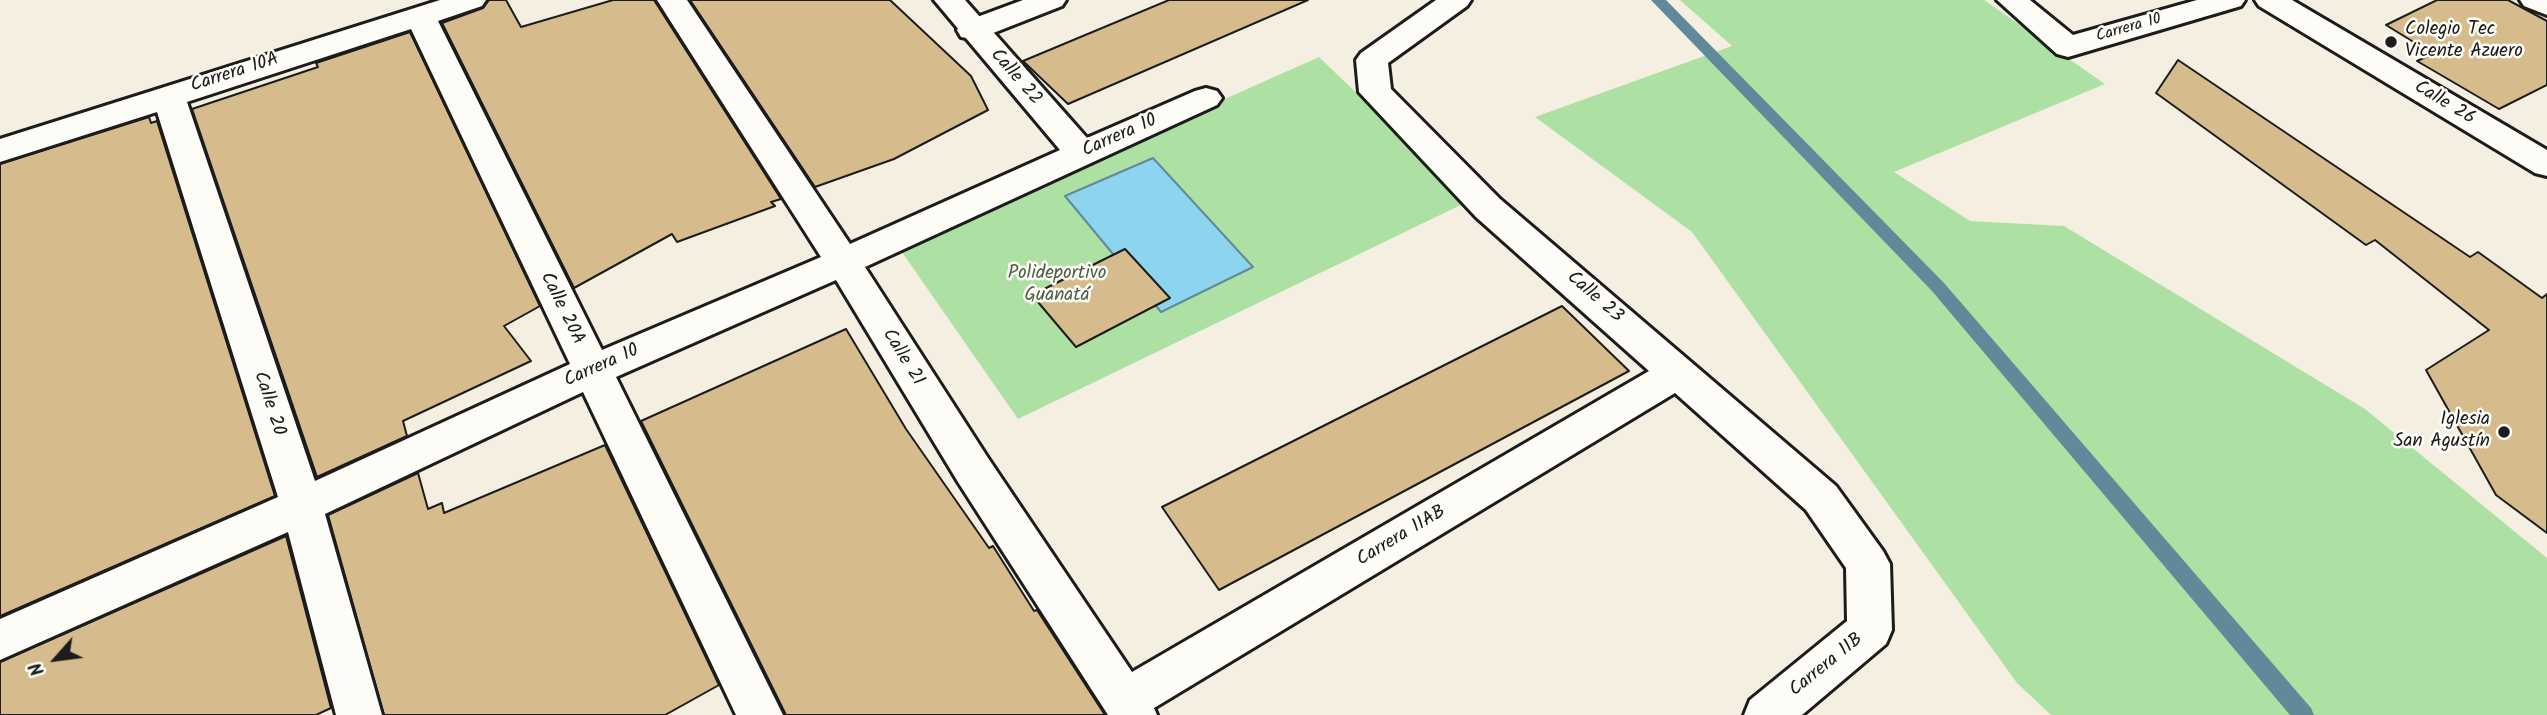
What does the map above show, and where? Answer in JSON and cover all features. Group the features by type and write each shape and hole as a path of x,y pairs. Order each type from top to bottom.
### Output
{"street":[{"name":"Carrera 10A","path":"0,150 471,0"},
{"name":"Calle 21","path":"672,0 1129,708"},
{"name":"Calle 22","path":"949,0 972,30 1082,154"},
{"path":"972,30 1051,0"},
{"name":"Calle 23","path":"1456,0 1373,60 1375,92 1488,208 1821,498"},
{"name":"Carrera 10","path":"2012,0 2068,47 2224,1"},
{"name":"Calle 26","path":"2270,0 2547,165"},
{"path":"2535,0 2547,6"},
{"name":"Calle 20A","path":"420,15 760,715"},
{"name":"Calle 20","path":"168,95 302,506 359,715"},
{"name":"Carrera 10","path":"0,640 302,506 592,371 843,262 1206,98"},
{"name":"Carrera 11AB","path":"1129,708 1679,372"},
{"name":"Carrera 11B","path":"1767,715 1870,630 1868,564 1821,498"}],"green space":[{"path":"1680,0 1984,0 2105,84 1894,172 1970,221 2064,226 2365,409 2547,558 2547,715 2051,715 2017,683 1692,232 1535,117 1732,46"},
{"name":"Polideportivo Guanatá","path":"1319,57 1469,201 1018,419 897,245"}],"water":[{"path":"1153,158 1253,267 1161,312 1065,196"}],"building":[{"path":"489,0 506,0 521,27 613,0 654,0 781,199 771,202 775,206 677,242 672,234 574,288 442,23 483,8"},
{"path":"690,0 890,0 971,76 988,110 894,159 815,187"},
{"path":"1169,0 1308,0 1068,104 1023,61"},
{"path":"2437,0 2508,0 2547,21 2547,85 2499,109 2417,61 2433,54 2386,25"},
{"path":"410,32 540,306 504,326 531,361 403,421 407,436 317,477 192,109 318,67 316,63"},
{"path":"2178,60 2470,257 2478,252 2542,298 2547,294 2547,533 2496,495 2426,370 2489,330 2375,240 2366,245 2156,93"},
{"path":"149,117 151,123 157,121 275,496 0,616 0,164"},
{"path":"1125,249 1170,298 1076,347 1032,295"},
{"path":"1562,306 1629,371 1219,590 1162,507"},
{"path":"846,329 906,429 989,548 993,546 1105,715 786,715 641,421"},
{"path":"605,445 719,685 665,715 384,715 328,515 418,473 428,509 442,503 444,513"},
{"path":"286,536 331,708 316,715 0,715 0,662"}],"waterway":[{"path":"1658,0 1938,287 2303,715"}],"place":[{"name":"Colegio Tec Vicente Azuero","path":"2391,42"},
{"name":"Iglesia San Agustín","path":"2504,432"}]}
